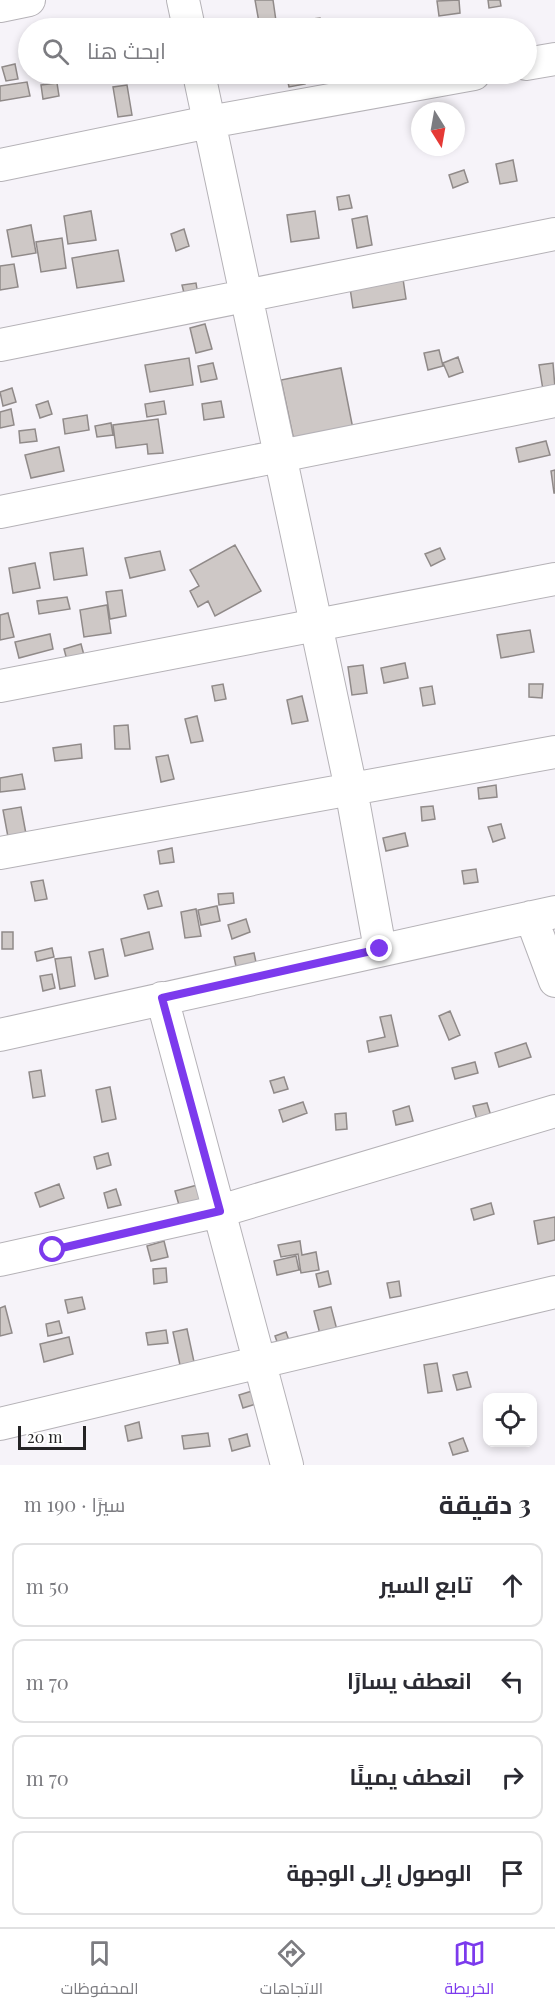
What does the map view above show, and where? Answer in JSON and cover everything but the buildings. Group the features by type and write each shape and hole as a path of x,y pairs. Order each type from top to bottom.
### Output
{"street":[{"path":"0,6 29,0"},
{"path":"183,0 187,18"},
{"path":"537,62 555,59"},
{"path":"201,84 351,789 380,949"},
{"path":"0,165 209,122 419,84"},
{"path":"0,345 555,234"},
{"path":"0,512 555,401"},
{"path":"0,686 555,579"},
{"path":"0,853 555,752"},
{"path":"0,1035 543,914 555,981"},
{"path":"162,998 287,1465"},
{"path":"0,1260 220,1211 555,1111"},
{"path":"0,1425 555,1292"}],"route":[{"path":"53,1250 220,1211 162,998 380,949"}]}
